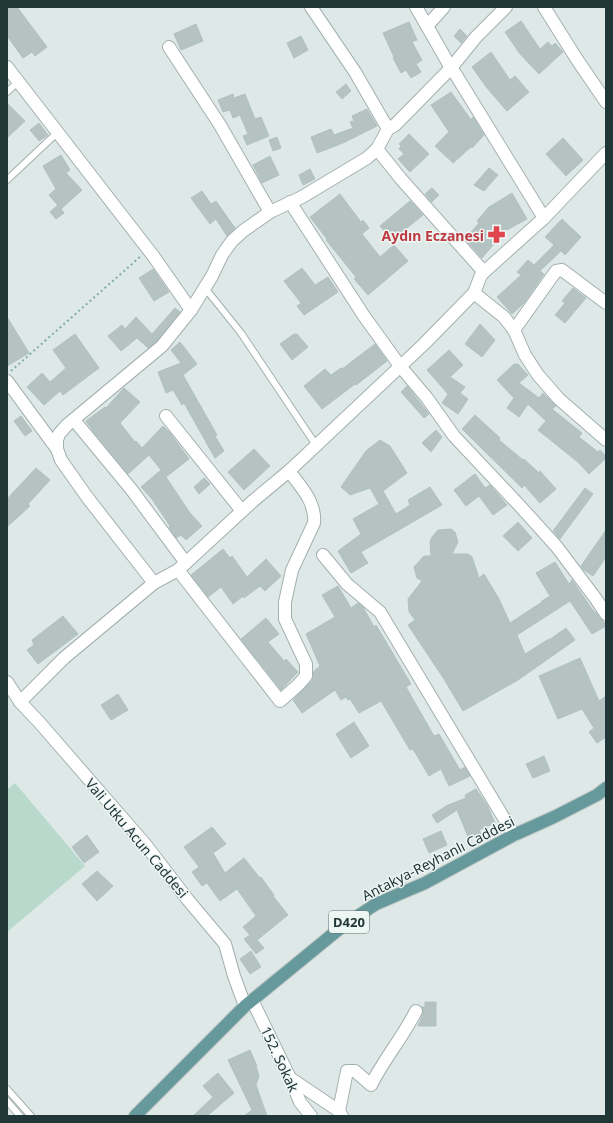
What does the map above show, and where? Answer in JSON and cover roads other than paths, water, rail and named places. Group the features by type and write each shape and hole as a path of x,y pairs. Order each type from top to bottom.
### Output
{"main road":[{"name":"Antakya-Reyhanlı Caddesi","path":"135,1116 249,1003 344,925 376,904 425,883 514,835 597,795 606,788"}],"street":[{"path":"311,7 354,72 388,129"},
{"path":"416,7 451,68 544,218"},
{"path":"427,26 444,7"},
{"path":"56,449 59,434 162,346 191,310 212,276 222,255 232,241 243,231 270,212 337,177 367,158 378,149 388,129 394,125 451,68 476,37 506,7"},
{"path":"544,7 606,102"},
{"path":"169,48 220,125 270,212"},
{"path":"7,67 149,250 191,310"},
{"path":"378,149 401,179 484,272"},
{"path":"20,702 64,658 154,583 182,566 242,511 289,472 474,293 481,275 544,218 606,153"},
{"path":"290,202 364,316 400,366 427,398 454,436 520,505 556,547 606,614"},
{"path":"514,330 556,271 562,270 606,303"},
{"path":"474,293 504,317 514,330 525,355 538,375 559,399 606,440"},
{"path":"7,381 56,449 61,460 87,497 154,583"},
{"path":"166,416 242,511"},
{"path":"74,420 130,489 182,566 280,702 298,686 306,676 306,664 285,619 285,602 292,570 314,523 315,515 309,496 289,472"},
{"path":"323,555 347,584 380,612 514,835"},
{"name":"Vali Utku Acun Caddesi","path":"7,682 20,702 145,844 188,900 225,944 234,976 249,1003"},
{"name":"152. Sokak","path":"249,1003 290,1078 300,1102 311,1116"},
{"path":"290,1078 340,1114 347,1071 355,1072 371,1085 379,1067 409,1025 416,1011"}],"lane":[{"path":"7,92 18,82"},
{"path":"7,180 58,132"},
{"path":"204,288 241,333 316,445"},
{"path":"7,1089 31,1116"},
{"path":"7,1101 20,1116"}],"place":[{"name":"Aydın Eczanesi","path":"497,235"}]}
